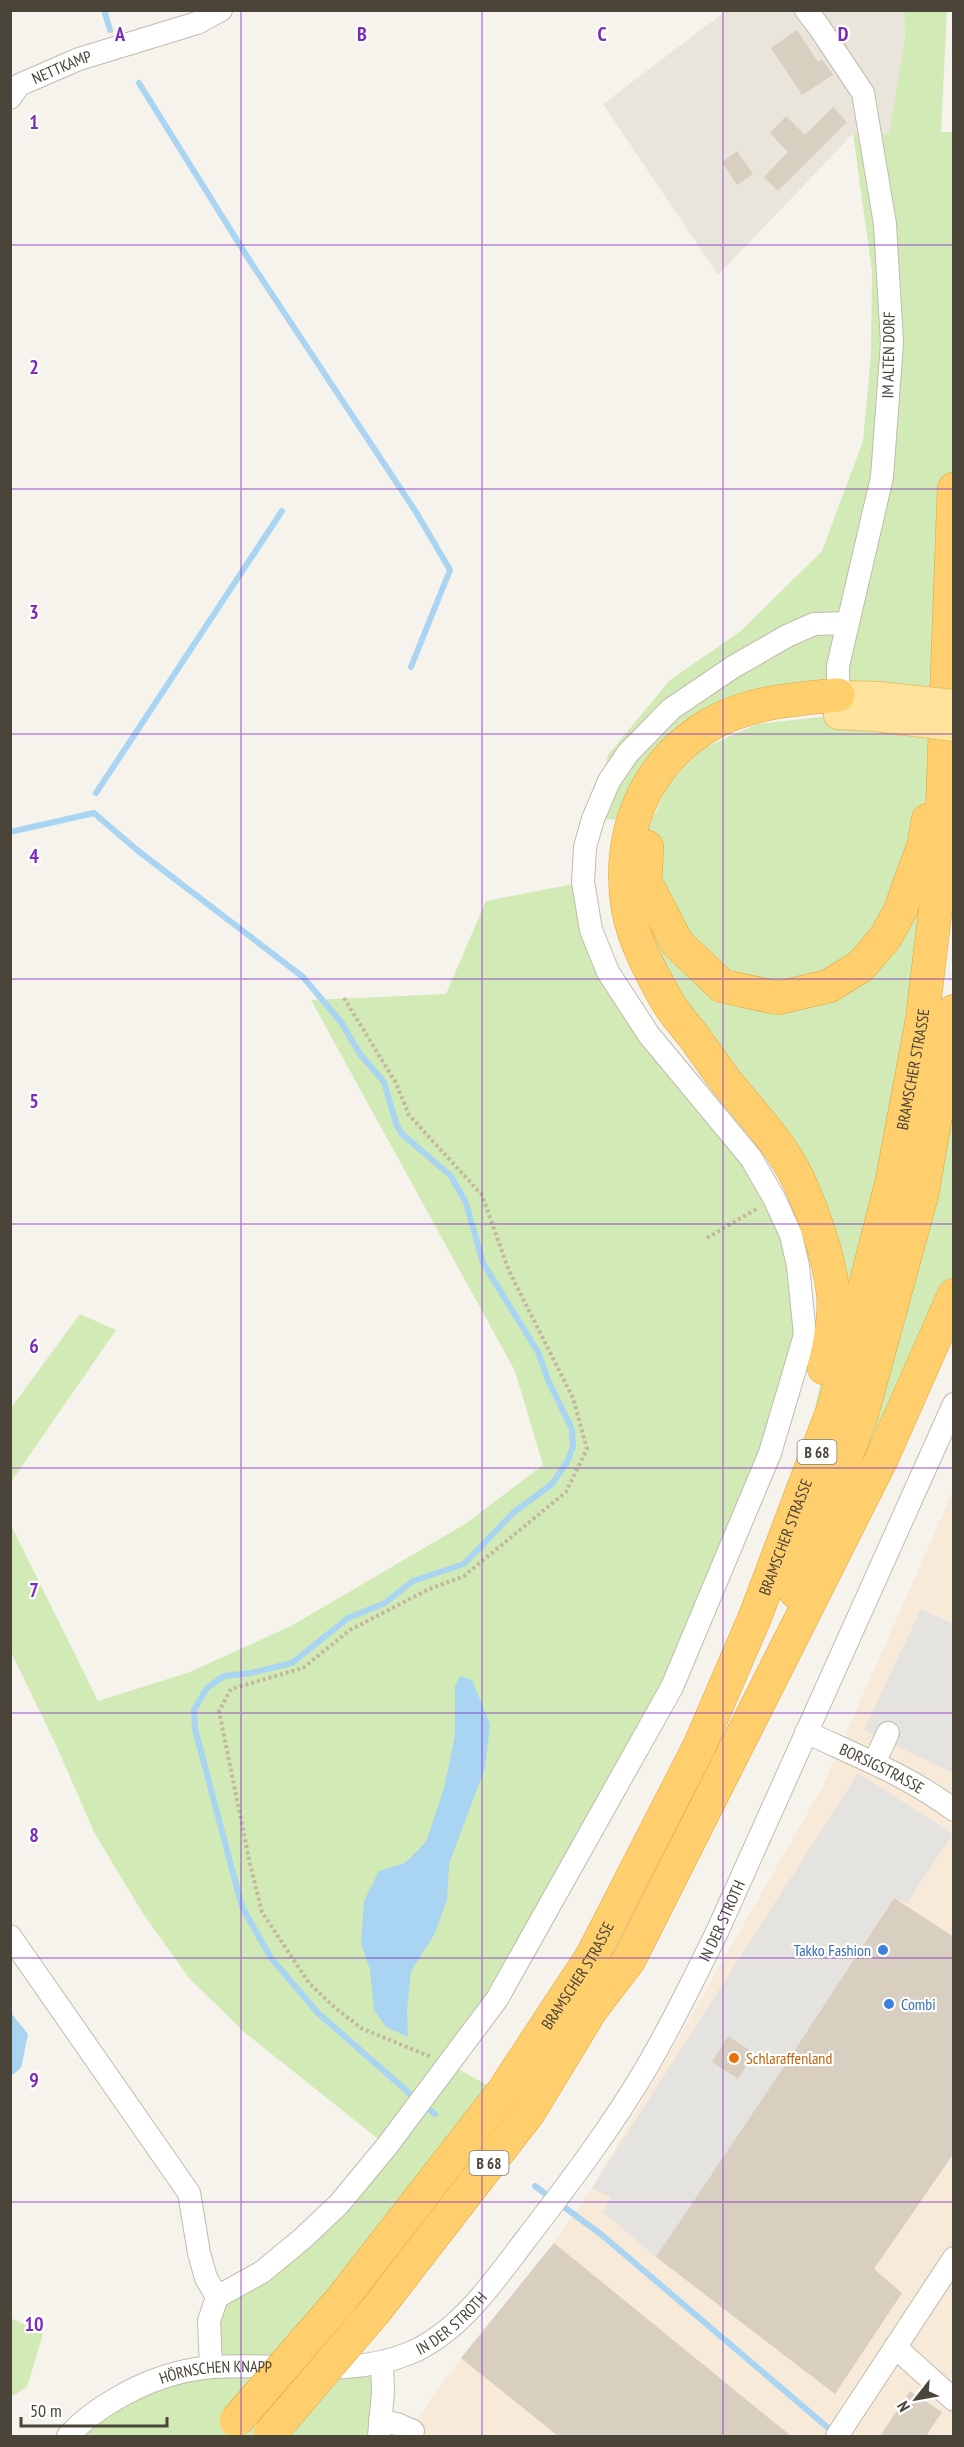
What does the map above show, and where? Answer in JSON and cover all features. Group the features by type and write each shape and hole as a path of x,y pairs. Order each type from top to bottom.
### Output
{"highway":[{"name":"BRAMSCHER STRASSE","path":"229,2429 341,2300 502,2093 592,1956 699,1747 755,1617 811,1469 834,1407 892,1181 922,1021 940,872 949,733 954,489"},
{"path":"811,1469 816,1402 831,1342 833,1293 820,1237 797,1178 766,1129 727,1083 668,1003 653,975 644,957 628,910 624,865 632,820 649,782 676,749 712,723 749,708 789,699 838,705"},
{"path":"838,705 757,724 702,749 669,783 648,829 645,881 677,943 722,986 778,998 829,986 861,966 885,938 900,911 924,844 949,733"},
{"name":"B 68","path":"269,2435 376,2310 529,2112 591,2010 629,1960 729,1764 861,1417 922,1194 954,1011"},
{"path":"729,1764 882,1458 954,1294"}],"main road":[{"path":"838,705 877,707 954,704"},
{"path":"877,707 949,733"}],"street":[{"name":"NETTKAMP","path":"13,88 79,59 197,23 221,10"},
{"name":"IM ALTEN DORF","path":"806,10 863,93 885,224 892,343 882,477 838,666 838,705"},
{"path":"211,2367 209,2321 217,2297 262,2272 339,2204 420,2103 497,1999 672,1688 770,1453 795,1374 804,1335 798,1266 791,1235 774,1198 751,1158 649,1035 608,972 591,930 583,882 585,847 593,819 609,781 628,753 672,709 733,667 787,636 814,624 848,623"},
{"name":"IN DER STROTH","path":"382,2363 412,2352 440,2335 466,2312 555,2201 648,2066 717,1932 954,1404"},
{"name":"BORSIGSTRASSE","path":"807,1732 931,1793 954,1810"},
{"path":"874,1763 888,1733"},
{"path":"10,1936 189,2193 199,2253 206,2278 217,2297"},
{"path":"839,2433 954,2258"},
{"path":"895,2347 954,2400"},
{"path":"382,2363 379,2429 397,2424 413,2431"},
{"name":"HÖRNSCHEN KNAPP","path":"68,2436 102,2407 128,2391 162,2377 211,2367 296,2369 382,2363"}],"path":[{"path":"344,998 396,1083 409,1115 482,1196 509,1271 573,1398 587,1449 566,1492 464,1576 427,1590 350,1630 303,1668 231,1689 219,1711 262,1912 309,1983 333,2006 361,2028 449,2064"},
{"path":"707,1238 774,1198"}],"shaded area":[{"path":"726,11 904,11 905,39 889,134 853,134 718,275 603,104"},
{"path":"953,1491 953,2436 411,2436 419,2416 461,2358 554,2243 592,2188 822,1788"},
{"path":"921,1609 953,1624 953,1773 864,1730"},
{"path":"858,1773 953,1834 907,1903 893,1898 781,2071 656,2257 603,2212 611,2198 592,2188"}],"green space":[{"path":"904,11 947,11 941,132 954,132 954,489 946,692 709,725 632,820 593,819 608,755 670,680 741,631 822,551 863,441 871,354 872,271 853,134 889,134 905,39"},
{"path":"838,715 944,739 922,1021 811,1469 816,1402 831,1342 820,1237 643,957 648,829 669,783 702,749 757,724"},
{"path":"583,882 608,972 774,1198 805,1335 672,1687 449,2064 502,2093 529,2112 328,2367 382,2363 379,2436 68,2436 76,2427 197,2370 209,2321 262,2272 387,2146 244,2032 189,1978 142,1912 95,1834 56,1745 11,1652 10,1523 98,1701 190,1672 291,1626 465,1524 543,1465 515,1371 311,1000 446,994 486,901"},
{"path":"953,1011 953,1295 729,1764 861,1417"},
{"path":"80,1314 116,1330 11,1482 11,1408"},
{"path":"11,2318 43,2334 27,2387 11,2397"}],"water":[{"path":"460,1676 472,1680 490,1724 485,1768 449,1864 447,1900 434,1935 411,1971 407,2010 408,2037 386,2027 374,2010 370,1970 361,1943 364,1901 379,1871 405,1863 426,1842 444,1788 455,1735 455,1686"},
{"path":"11,2013 28,2034 21,2068 11,2076"}],"building":[{"path":"797,30 818,62 822,59 833,75 802,95 771,48"},
{"path":"833,107 847,122 778,191 764,177 788,152 770,133 786,116 805,135"},
{"path":"737,151 753,174 737,185 722,162"},
{"path":"894,1898 954,1937 954,2153 874,2269 902,2293 835,2394 656,2257"},
{"path":"728,2036 754,2053 738,2079 712,2062"},
{"path":"554,2243 791,2436 558,2436 461,2358"},
{"path":"910,2391 942,2412 926,2436 880,2436"}],"waterway":[{"path":"104,10 110,30"},
{"path":"139,83 248,258 416,512 450,570 411,667"},
{"path":"96,793 282,511"},
{"path":"10,832 94,813 137,850 303,977 341,1022 360,1054 384,1082 396,1123 402,1134 451,1176 466,1203 483,1263 538,1352 548,1380 572,1429 573,1447 567,1462 552,1484 513,1513 464,1564 413,1581 385,1603 348,1618 292,1663 251,1673 224,1676 207,1688 194,1710 195,1729 242,1907 271,1958 318,2013 416,2099"},
{"path":"424,2105 435,2114"},
{"path":"535,2186 551,2198"},
{"path":"560,2204 602,2235 833,2432"}],"place":[{"name":"Takko Fashion","path":"883,1950"},
{"name":"Combi","path":"889,2004"},
{"name":"Schlaraffenland","path":"734,2058"}]}
